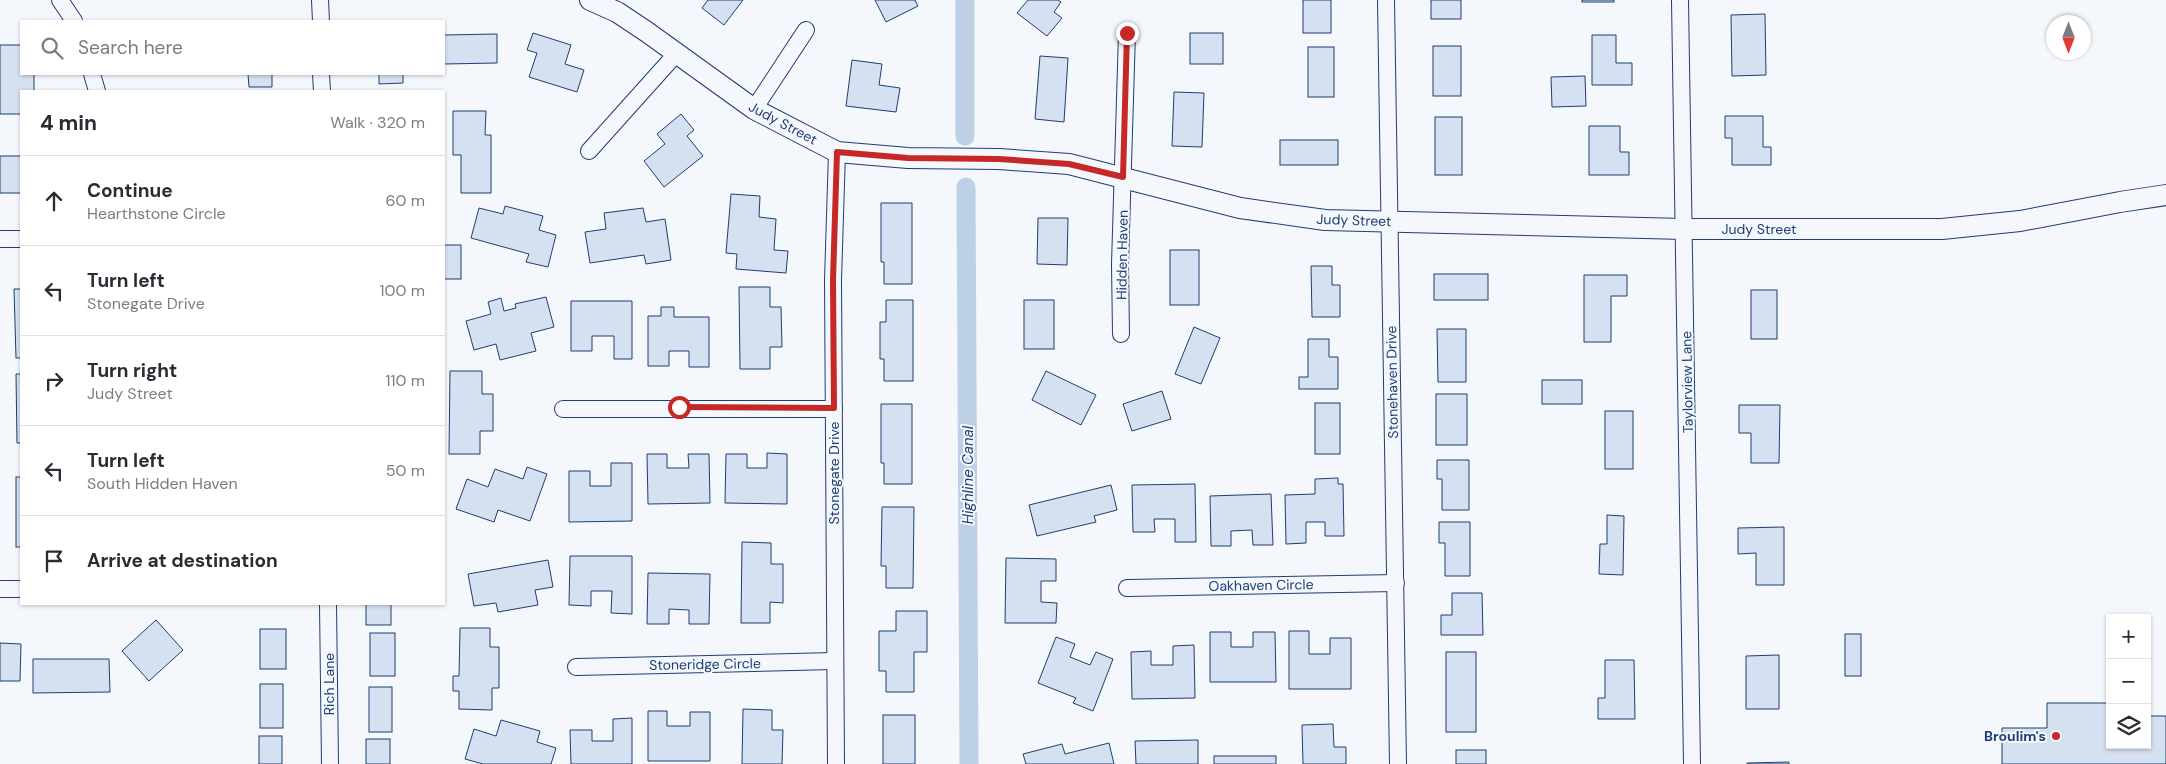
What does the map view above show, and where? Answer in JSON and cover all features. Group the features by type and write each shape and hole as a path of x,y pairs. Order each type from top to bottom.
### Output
{"street":[{"path":"60,0 73,20"},
{"path":"320,0 320,20"},
{"name":"Judy Street","path":"590,0 617,12 754,109 837,152 908,158 999,159 1069,164 1240,208 1325,220 1684,229 1942,229 2020,221 2120,202 2166,196"},
{"name":"Stonehaven Drive","path":"1386,0 1398,764"},
{"name":"Taylorview Lane","path":"1680,0 1692,764"},
{"path":"754,109 806,30"},
{"name":"Hidden Haven","path":"1121,334 1127,33"},
{"path":"589,151 676,54"},
{"path":"92,75 97,90"},
{"path":"322,75 322,90"},
{"name":"Stonegate Drive","path":"836,764 833,280 837,152"},
{"path":"0,239 20,239"},
{"path":"563,409 834,408"},
{"name":"Oakhaven Circle","path":"1127,588 1396,583"},
{"path":"0,589 20,589"},
{"name":"Rich Lane","path":"328,605 330,764"},
{"name":"Stoneridge Circle","path":"576,667 834,661"}],"building":[{"path":"708,0 743,0 724,25 702,8"},
{"path":"875,0 915,0 918,6 886,22"},
{"path":"1028,0 1058,0 1061,2 1054,12 1062,18 1047,36 1017,13"},
{"path":"1303,0 1331,0 1331,33 1303,33"},
{"path":"1431,0 1461,0 1461,19 1431,19"},
{"path":"1582,0 1614,0 1614,2 1582,2"},
{"path":"1765,14 1766,75 1732,76 1731,15"},
{"path":"533,33 571,45 565,64 584,70 577,92 529,77 537,53 527,50"},
{"path":"1190,33 1223,33 1223,64 1190,64"},
{"path":"497,34 497,63 445,64 445,35"},
{"path":"1592,35 1616,35 1616,63 1632,63 1632,85 1592,85"},
{"path":"0,45 20,45 20,75 34,75 34,90 20,90 20,114 0,114"},
{"path":"1433,46 1461,46 1461,96 1433,96"},
{"path":"1308,47 1334,47 1334,97 1308,97"},
{"path":"1040,56 1068,58 1064,122 1035,119"},
{"path":"852,60 882,64 879,85 900,88 896,112 846,106"},
{"path":"248,75 272,75 272,87 249,87"},
{"path":"379,75 403,75 403,83 379,84"},
{"path":"1585,76 1586,106 1552,107 1551,77"},
{"path":"1174,92 1204,93 1202,147 1172,146"},
{"path":"453,111 486,111 485,135 491,135 491,193 461,193 461,155 453,155"},
{"path":"681,114 694,130 687,136 703,156 664,187 644,161 665,144 657,134"},
{"path":"1725,116 1763,116 1763,147 1771,147 1771,165 1732,165 1732,138 1725,138"},
{"path":"1435,117 1462,117 1462,175 1435,175"},
{"path":"1589,126 1620,126 1620,152 1629,152 1629,175 1589,175"},
{"path":"1280,140 1338,140 1338,165 1280,165"},
{"path":"0,156 20,156 20,193 0,193"},
{"path":"731,194 760,196 759,217 776,219 774,250 788,251 786,273 736,269 737,254 726,253"},
{"path":"881,203 912,203 912,284 884,284 884,262 881,262"},
{"path":"505,206 543,216 539,230 556,235 548,267 526,262 529,254 471,238 479,208 503,214"},
{"path":"643,208 646,222 665,219 671,260 646,264 644,255 590,263 585,232 606,229 604,213"},
{"path":"1038,218 1068,218 1067,265 1037,264"},
{"path":"445,245 461,245 461,279 445,279"},
{"path":"1170,250 1199,250 1199,305 1170,305"},
{"path":"1311,266 1332,266 1332,285 1340,285 1340,317 1312,317"},
{"path":"1434,274 1488,274 1488,300 1434,300"},
{"path":"1584,275 1627,275 1627,296 1611,296 1611,342 1584,342"},
{"path":"739,287 770,287 770,307 781,307 782,347 770,347 770,369 740,369"},
{"path":"14,289 20,289 20,358 16,358"},
{"path":"1751,290 1777,290 1777,339 1751,339"},
{"path":"546,297 554,327 531,333 536,351 500,360 496,344 474,350 466,321 491,314 488,302 501,298 504,311 516,308 515,304"},
{"path":"886,300 913,300 913,381 884,381 884,359 880,359 880,322 886,322"},
{"path":"1024,300 1054,300 1054,349 1024,349"},
{"path":"571,301 632,301 632,359 614,359 614,336 592,336 592,351 571,351"},
{"path":"661,307 674,307 674,317 709,317 709,367 689,367 689,351 669,351 669,366 648,366 648,316 661,316"},
{"path":"1194,327 1220,338 1201,384 1175,374"},
{"path":"1437,329 1466,329 1466,382 1438,382"},
{"path":"1308,339 1329,339 1329,357 1338,357 1338,389 1299,389 1299,377 1308,377"},
{"path":"450,371 482,371 482,394 493,394 493,431 480,431 480,454 449,454"},
{"path":"1046,371 1096,395 1081,425 1032,400"},
{"path":"16,374 20,374 20,443 17,443"},
{"path":"1542,380 1582,380 1582,404 1542,404"},
{"path":"1162,391 1171,419 1132,431 1123,404"},
{"path":"1436,394 1467,394 1467,445 1436,445"},
{"path":"1315,403 1340,403 1340,454 1315,454"},
{"path":"881,404 912,404 912,484 884,484 884,463 881,463"},
{"path":"1739,405 1780,405 1779,463 1751,463 1751,433 1739,433"},
{"path":"1605,411 1633,411 1633,469 1605,469"},
{"path":"767,453 787,454 787,504 725,503 726,454 747,454 747,468 767,468"},
{"path":"647,454 667,454 667,468 689,468 688,454 709,454 710,503 648,504"},
{"path":"1437,460 1469,460 1469,510 1442,510 1442,479 1437,479"},
{"path":"611,463 632,463 632,521 569,522 569,471 590,471 590,486 611,486"},
{"path":"527,467 547,474 530,521 498,510 494,522 456,509 467,479 488,487 495,469 523,479"},
{"path":"16,477 20,477 20,547 16,547"},
{"path":"1338,478 1338,484 1343,484 1344,536 1325,536 1325,522 1306,522 1306,543 1286,544 1285,495 1315,494 1315,479"},
{"path":"1195,484 1196,542 1175,542 1175,519 1154,519 1155,532 1133,532 1132,485"},
{"path":"1111,485 1117,510 1094,516 1096,522 1037,536 1029,505"},
{"path":"1271,494 1273,545 1253,545 1252,530 1231,531 1231,546 1211,546 1210,496"},
{"path":"882,507 914,507 913,588 886,588 886,566 881,566"},
{"path":"1607,515 1624,516 1623,575 1599,574 1600,544 1607,544"},
{"path":"1439,522 1470,522 1470,576 1445,576 1445,543 1439,543"},
{"path":"1784,527 1784,585 1756,585 1756,553 1738,554 1738,528"},
{"path":"742,542 771,543 771,564 783,564 783,603 770,602 770,623 741,623"},
{"path":"570,556 632,556 632,614 611,613 612,591 591,591 591,606 569,605"},
{"path":"1006,558 1056,559 1056,581 1041,581 1041,602 1057,603 1056,623 1005,623"},
{"path":"548,560 553,587 535,590 538,605 498,612 496,603 474,606 468,574"},
{"path":"648,573 710,574 709,624 689,624 689,610 669,609 669,624 647,624"},
{"path":"1452,593 1482,593 1483,635 1441,635 1441,615 1452,615"},
{"path":"366,605 391,605 391,625 366,625"},
{"path":"896,611 927,611 927,652 914,652 914,692 886,692 886,671 879,671 879,631 896,631"},
{"path":"156,620 183,650 149,681 122,651"},
{"path":"460,628 490,628 490,647 499,647 499,688 492,688 492,710 459,709 459,691 453,691 453,676 459,676"},
{"path":"260,629 286,629 286,669 260,669"},
{"path":"1289,631 1309,631 1309,654 1330,654 1330,638 1351,638 1351,689 1289,689"},
{"path":"1210,632 1231,632 1231,647 1253,647 1253,632 1275,632 1276,682 1210,682"},
{"path":"370,633 395,633 395,676 370,676"},
{"path":"1845,634 1861,634 1861,676 1845,676"},
{"path":"1056,637 1075,644 1070,657 1090,665 1096,652 1113,659 1093,711 1073,703 1076,698 1038,683"},
{"path":"0,643 21,644 20,681 0,681"},
{"path":"1194,645 1195,698 1132,699 1131,652 1151,651 1151,665 1173,665 1173,646"},
{"path":"1446,652 1476,652 1476,732 1446,732"},
{"path":"1779,655 1779,709 1746,709 1746,656"},
{"path":"33,659 109,659 110,692 33,693"},
{"path":"1605,660 1634,660 1635,719 1598,719 1598,698 1605,698"},
{"path":"260,684 283,684 283,728 260,728"},
{"path":"369,687 392,687 392,732 369,732"},
{"name":"Broulim's","path":"2047,703 2106,703 2106,749 2151,749 2151,716 2166,716 2166,764 2002,764 2002,728 2047,728"},
{"path":"743,709 772,710 772,730 783,730 782,764 742,764"},
{"path":"648,711 667,711 667,726 690,726 690,712 710,712 710,761 648,761"},
{"path":"883,715 915,715 915,764 883,764"},
{"path":"632,718 632,764 571,764 570,730 592,730 592,741 613,741 613,719"},
{"path":"501,720 540,731 537,742 556,748 551,764 483,764 465,759 474,729 496,736"},
{"path":"1333,724 1334,747 1346,747 1346,764 1303,764 1302,725"},
{"path":"259,736 282,736 282,764 259,764"},
{"path":"366,739 390,739 390,764 366,764"},
{"path":"1198,740 1198,764 1136,764 1135,741"},
{"path":"1109,743 1114,764 1026,764 1023,754 1062,744 1065,754"},
{"path":"1456,750 1486,750 1486,764 1456,764"},
{"path":"1214,756 1276,756 1276,764 1214,764"},
{"path":"1789,762 1789,764 1747,764 1747,763"}],"waterway":[{"path":"965,0 965,136"},
{"name":"Highline Canal","path":"966,187 969,764"}],"place":[{"name":"Broulim's","path":"2056,736"}],"route":[{"path":"679,407 834,408 833,280 837,152 908,158 999,159 1069,164 1123,177 1127,33"}]}
